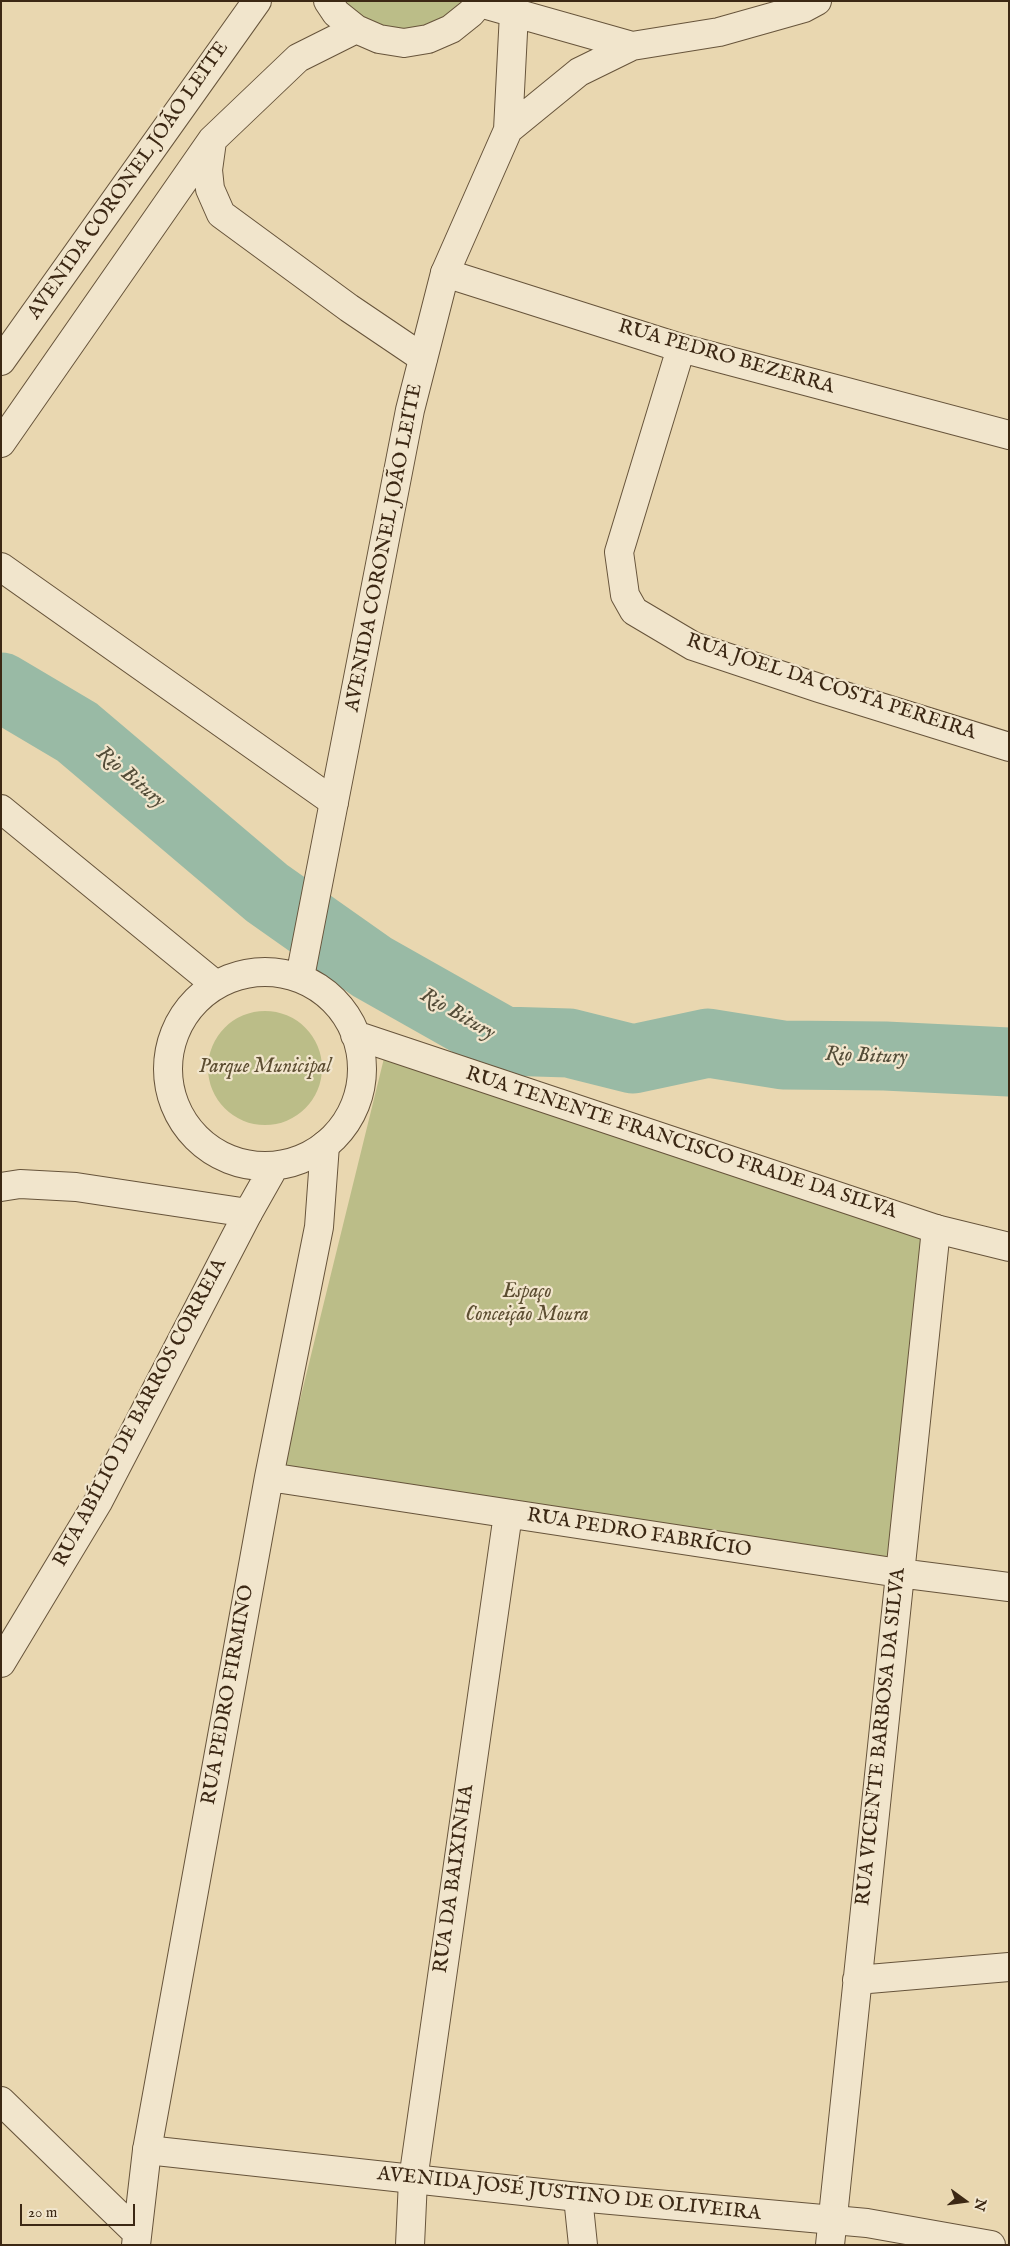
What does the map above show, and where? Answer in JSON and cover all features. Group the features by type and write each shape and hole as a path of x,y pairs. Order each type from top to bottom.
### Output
{"street":[{"name":"AVENIDA CORONEL JOÃO LEITE","path":"1,362 256,1"},
{"path":"328,1 336,13 356,29 379,39 404,43 428,39 451,30 481,2 632,46 719,32 808,4"},
{"name":"AVENIDA CORONEL JOÃO LEITE","path":"300,978 410,410 445,273 508,130 514,13"},
{"path":"1,443 212,140 298,58 356,29"},
{"name":"AVENIDA CORONEL JOÃO LEITE","path":"508,130 579,72 632,46"},
{"path":"212,140 208,170 210,189 221,214 350,308 423,358"},
{"name":"RUA PEDRO BEZERRA","path":"445,273 681,348 1009,435"},
{"name":"RUA JOEL DA COSTA PEREIRA","path":"681,348 619,552 625,595 634,611 693,646 1009,747"},
{"path":"1,567 334,802"},
{"path":"1,809 216,985"},
{"path":"272,972 300,978 323,991 342,1010 355,1035 362,1064 358,1095 345,1123 325,1145 301,1160 274,1166 241,1164 211,1151 187,1128 172,1099 168,1067 174,1034 191,1006 216,985 243,974 272,972"},
{"name":"RUA TENENTE FRANCISCO FRADE DA SILVA","path":"355,1035 936,1229 1009,1247"},
{"name":"RUA PEDRO FIRMINO","path":"137,2239 147,2150 269,1477 320,1226 325,1145"},
{"name":"RUA ABÍLIO DE BARROS CORREIA","path":"1,1664 98,1502 274,1166"},
{"path":"8,1181 76,1187 248,1213"},
{"name":"RUA VICENTE BARBOSA DA SILVA","path":"831,2232 936,1229"},
{"name":"RUA PEDRO FABRÍCIO","path":"269,1477 899,1573 1009,1587"},
{"name":"RUA DA BAIXINHA","path":"410,2245 413,2180 508,1514"},
{"path":"857,1980 1009,1967"},
{"path":"1,2101 137,2239"},
{"name":"AVENIDA JOSÉ JUSTINO DE OLIVEIRA","path":"147,2150 578,2197 831,2232 867,2223 991,2245"},
{"path":"578,2197 583,2245"}],"green space":[{"path":"339,1 464,1 441,23 402,33 364,24"},
{"name":"Parque Municipal","path":"265,1011 287,1015 297,1020 313,1036 318,1046 322,1068 318,1090 313,1100 297,1116 287,1121 265,1125 243,1121 233,1116 217,1100 212,1090 208,1068 212,1046 217,1036 233,1020 243,1015"},
{"name":"Espaço Conceição Moura","path":"387,1046 927,1235 888,1561 284,1465"}],"waterway":[{"name":"Rio Bitury","path":"1,687 77,732 267,893 372,967 503,1041 569,1043 633,1059 708,1043 783,1055 885,1056 1009,1062"}]}
